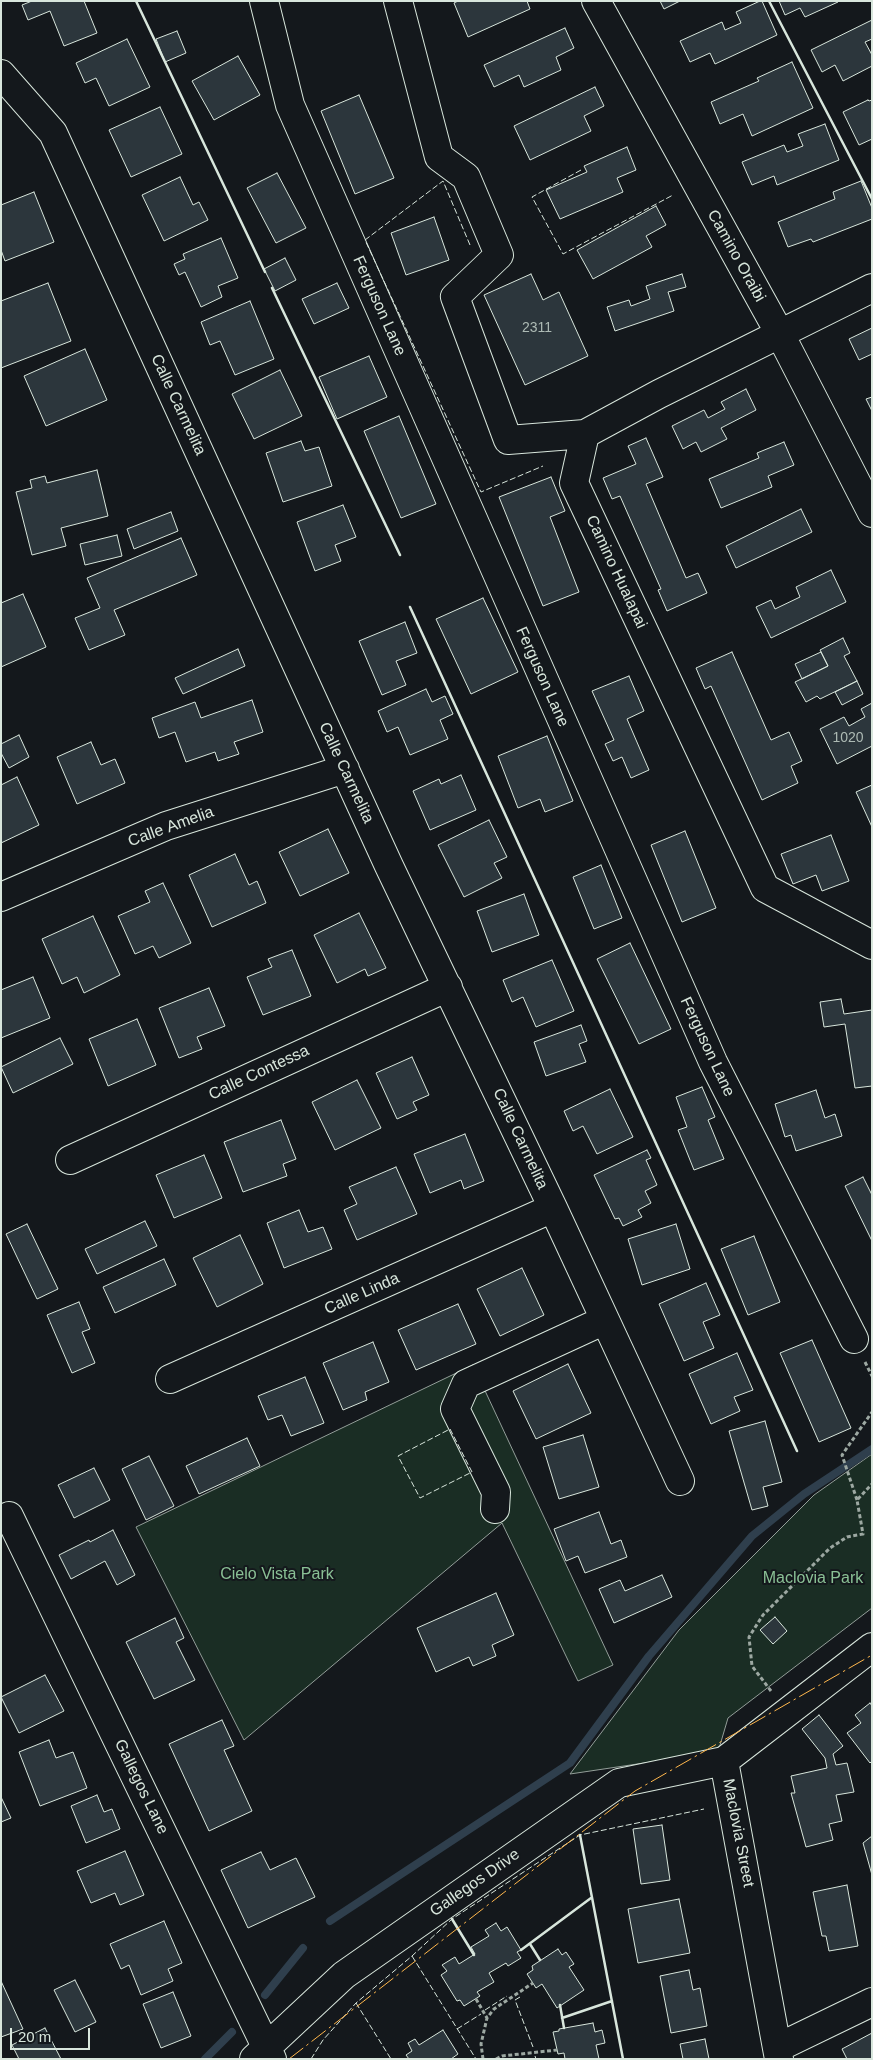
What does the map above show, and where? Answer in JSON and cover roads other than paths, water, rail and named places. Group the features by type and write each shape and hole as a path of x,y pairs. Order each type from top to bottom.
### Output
{"street":[{"name":"Ferguson Lane","path":"264,1 290,105 713,1062 854,1339"},
{"path":"398,1 439,157 466,177 499,255 455,297 508,440 586,434 872,288"},
{"name":"Camino Oraibi","path":"596,1 780,334 872,513"},
{"name":"Calle Carmelita","path":"1,74 53,133 389,866 553,1208 680,1481"},
{"name":"Camino Hualapai","path":"586,434 574,484 766,888 872,945"},
{"name":"Calle Amelia","path":"1,897 166,826 345,769"},
{"name":"Calle Contessa","path":"70,1160 448,987"},
{"name":"Calle Linda","path":"170,1380 553,1208"},
{"path":"495,1508 496,1492 456,1409 466,1384 605,1320"},
{"name":"Gallegos Lane","path":"9,1516 264,2055"},
{"name":"Maclovia Street","path":"778,2053 724,1761 872,1647"},
{"name":"Gallegos Drive","path":"264,2055 344,1975 619,1782 724,1761"},
{"path":"778,2053 872,2002"}],"waterway":[{"path":"330,1921 570,1763 649,1656 752,1536 804,1494 872,1449"},
{"path":"265,1995 303,1948"},
{"path":"205,2059 232,2032"}],"park label":[{"name":"Cielo Vista Park","path":"277,1575"},
{"name":"Maclovia Park","path":"813,1579"}]}
